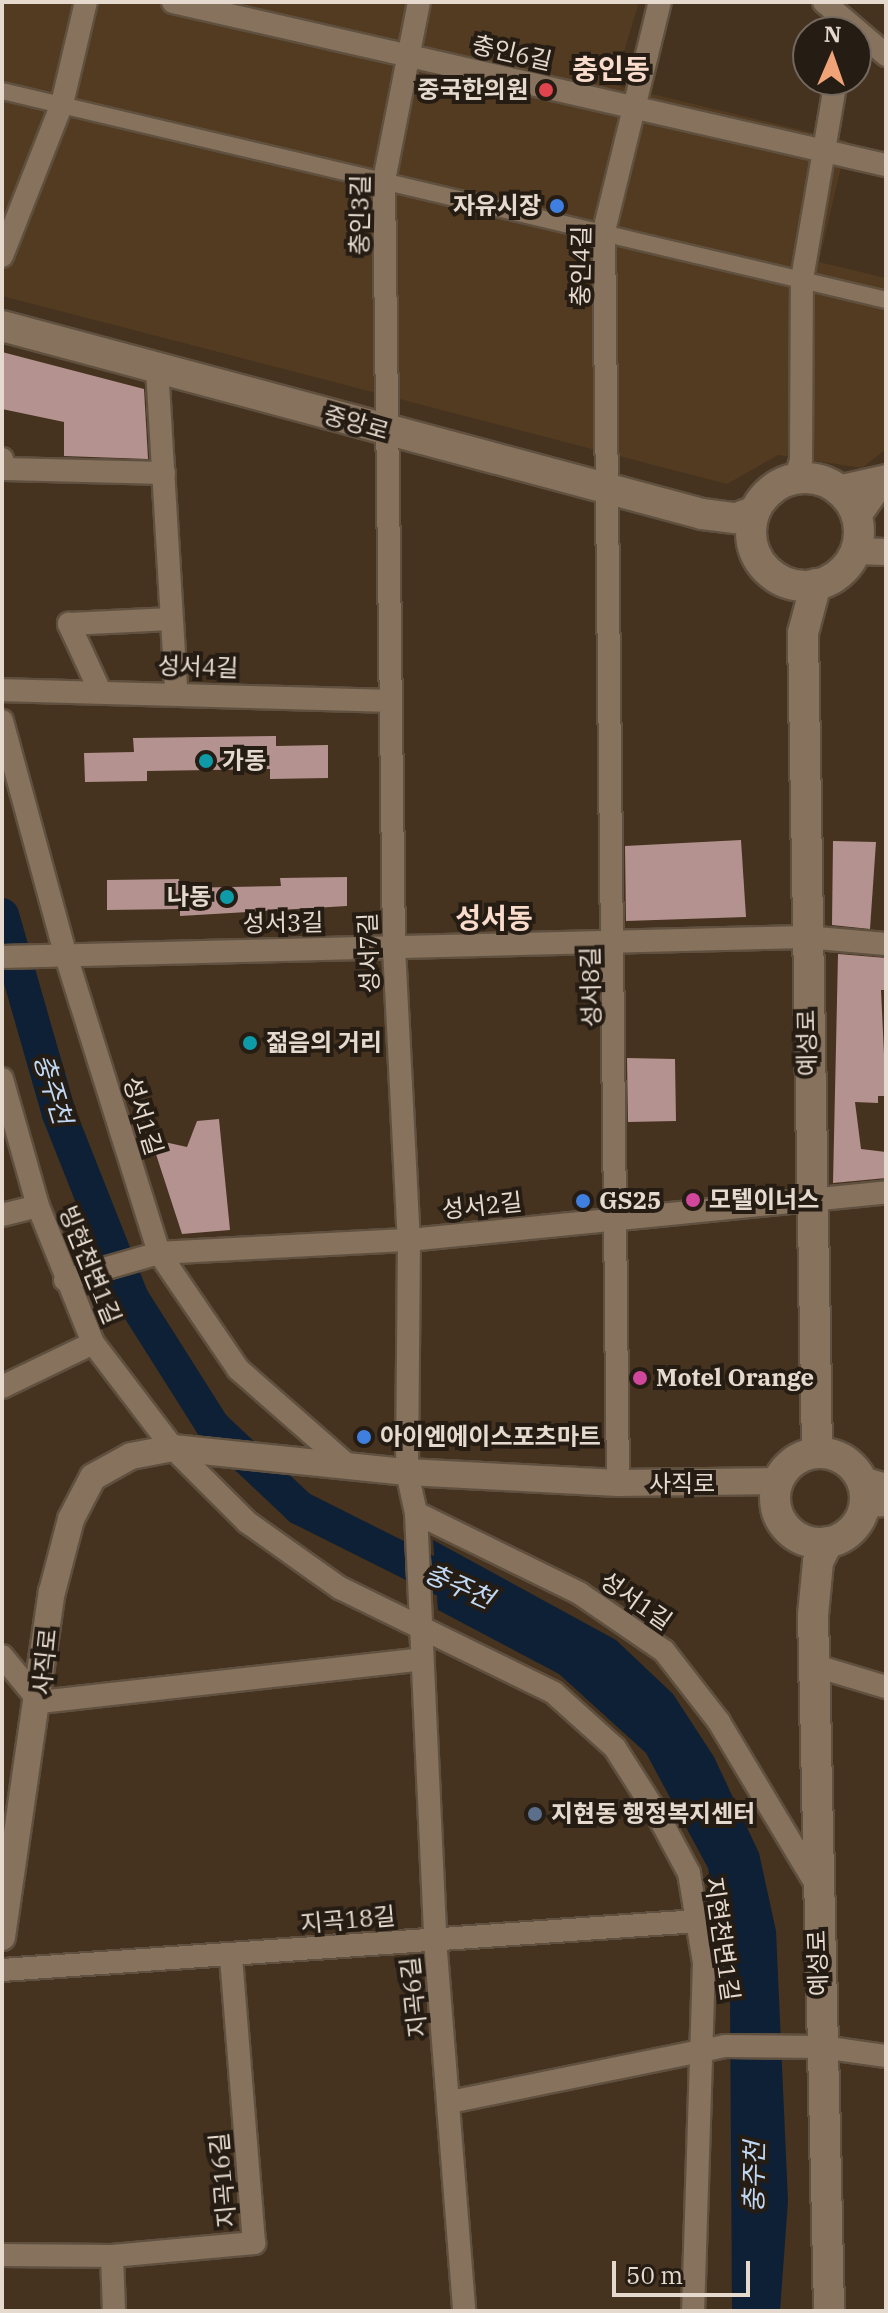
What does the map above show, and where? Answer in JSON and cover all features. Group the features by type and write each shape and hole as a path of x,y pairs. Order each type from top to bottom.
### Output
{"main road":[{"name":"중앙로","path":"2,326 711,516 755,511"},
{"path":"811,477 867,541 840,573 802,583 766,568 753,546 755,511 771,491 811,477"},
{"name":"중앙로","path":"711,516 753,546"},
{"name":"예성로","path":"802,583 797,598 803,633 805,937 817,1453"},
{"path":"817,1453 844,1459 875,1493 856,1525 828,1542 818,1562 813,1615 796,1535 776,1506 778,1481 793,1462 817,1453"},
{"path":"796,1535 828,1542"},
{"name":"예성로","path":"813,1615 816,1666 816,1884 829,2311"}],"street":[{"path":"2,256 62,104 86,2"},
{"name":"충인6길","path":"173,2 886,165"},
{"name":"충인3길","path":"389,432 384,181 404,55 419,2"},
{"name":"충인4길","path":"607,490 604,231 630,106 660,2"},
{"path":"824,2 843,16"},
{"path":"2,91 886,300"},
{"path":"833,96 802,279 811,477 886,478"},
{"path":"157,368 176,692"},
{"name":"성서7길","path":"389,432 394,948 409,1240 407,1472 416,1513"},
{"path":"2,459 5,469 164,473"},
{"path":"867,541 866,497 886,478"},
{"name":"성서8길","path":"607,490 620,1218 618,1483"},
{"path":"99,689 69,624 171,619"},
{"name":"성서4길","path":"2,690 99,689 391,701"},
{"name":"성서1길","path":"2,721 66,956 159,1253 238,1369 346,1464"},
{"name":"성서3길","path":"2,957 805,937 886,944"},
{"name":"빙현천변1길","path":"2,1079 38,1206 65,1280 93,1343 173,1448"},
{"name":"성서2길","path":"65,1280 159,1253 409,1240 886,1192"},
{"path":"2,1215 38,1206"},
{"path":"2,1387 93,1343"},
{"name":"사직로","path":"2,1937 40,1702 52,1592 78,1505 93,1477 131,1456 173,1448 407,1472 618,1483 778,1481"},
{"name":"지현천변1길","path":"173,1448 247,1522 340,1588 420,1629 477,1650 554,1693 615,1748 689,1873 698,1921 715,2050 693,2311"},
{"name":"성서1길","path":"416,1513 579,1593 664,1651 719,1722 816,1884"},
{"name":"지곡6길","path":"416,1513 435,1939 464,2311"},
{"path":"2,1656 40,1702 422,1659"},
{"path":"816,1666 886,1687"},
{"name":"지곡18길","path":"2,1970 698,1921"},
{"name":"지곡16길","path":"2,2255 112,2256 254,2243 231,1956"},
{"path":"450,2102 715,2050 822,2047 886,2056"},
{"path":"112,2256 114,2311"}],"shaded area":[{"path":"2,2 639,2 614,85 847,141 819,262 886,278 886,449 862,468 778,455 727,484 2,296"}],"water":[{"path":"433,1540 616,1640 673,1694 714,1757 759,1853 776,1931 788,2201 780,2311 732,2311 730,1998 708,1868 646,1753 559,1674 438,1610"}],"building":[{"path":"2,352 144,389 148,459 64,456 64,422 2,409"},
{"name":"가동","path":"276,736 276,746 328,745 328,778 270,779 270,769 147,771 147,781 85,782 84,753 134,752 133,738"},
{"path":"741,840 746,917 626,921 625,846"},
{"path":"833,841 876,842 870,929 832,925"},
{"name":"나동","path":"347,877 347,906 180,916 180,909 107,910 107,880 179,879 180,888 281,886 280,878"},
{"path":"838,954 886,958 886,990 881,990 886,1096 878,1096 878,1103 855,1102 861,1149 886,1152 886,1178 833,1183"},
{"path":"627,1058 675,1059 676,1121 628,1122"},
{"path":"219,1119 230,1230 182,1234 151,1139 187,1147 197,1121"}],"waterway":[{"name":"충주천","path":"2,915 59,1114 132,1298 213,1426 300,1508 478,1597"}],"place":[{"name":"중국한의원","path":"546,90"},
{"name":"자유시장","path":"557,206"},
{"name":"가동","path":"206,761"},
{"name":"나동","path":"227,897"},
{"name":"젊음의 거리","path":"250,1043"},
{"name":"모텔이너스","path":"693,1200"},
{"name":"GS25","path":"583,1201"},
{"name":"Motel Orange","path":"640,1378"},
{"name":"아이엔에이스포츠마트","path":"364,1437"},
{"name":"지현동 행정복지센터","path":"535,1814"}],"district":[{"name":"충인동","path":"611,69"},
{"name":"성서동","path":"494,918"}]}
